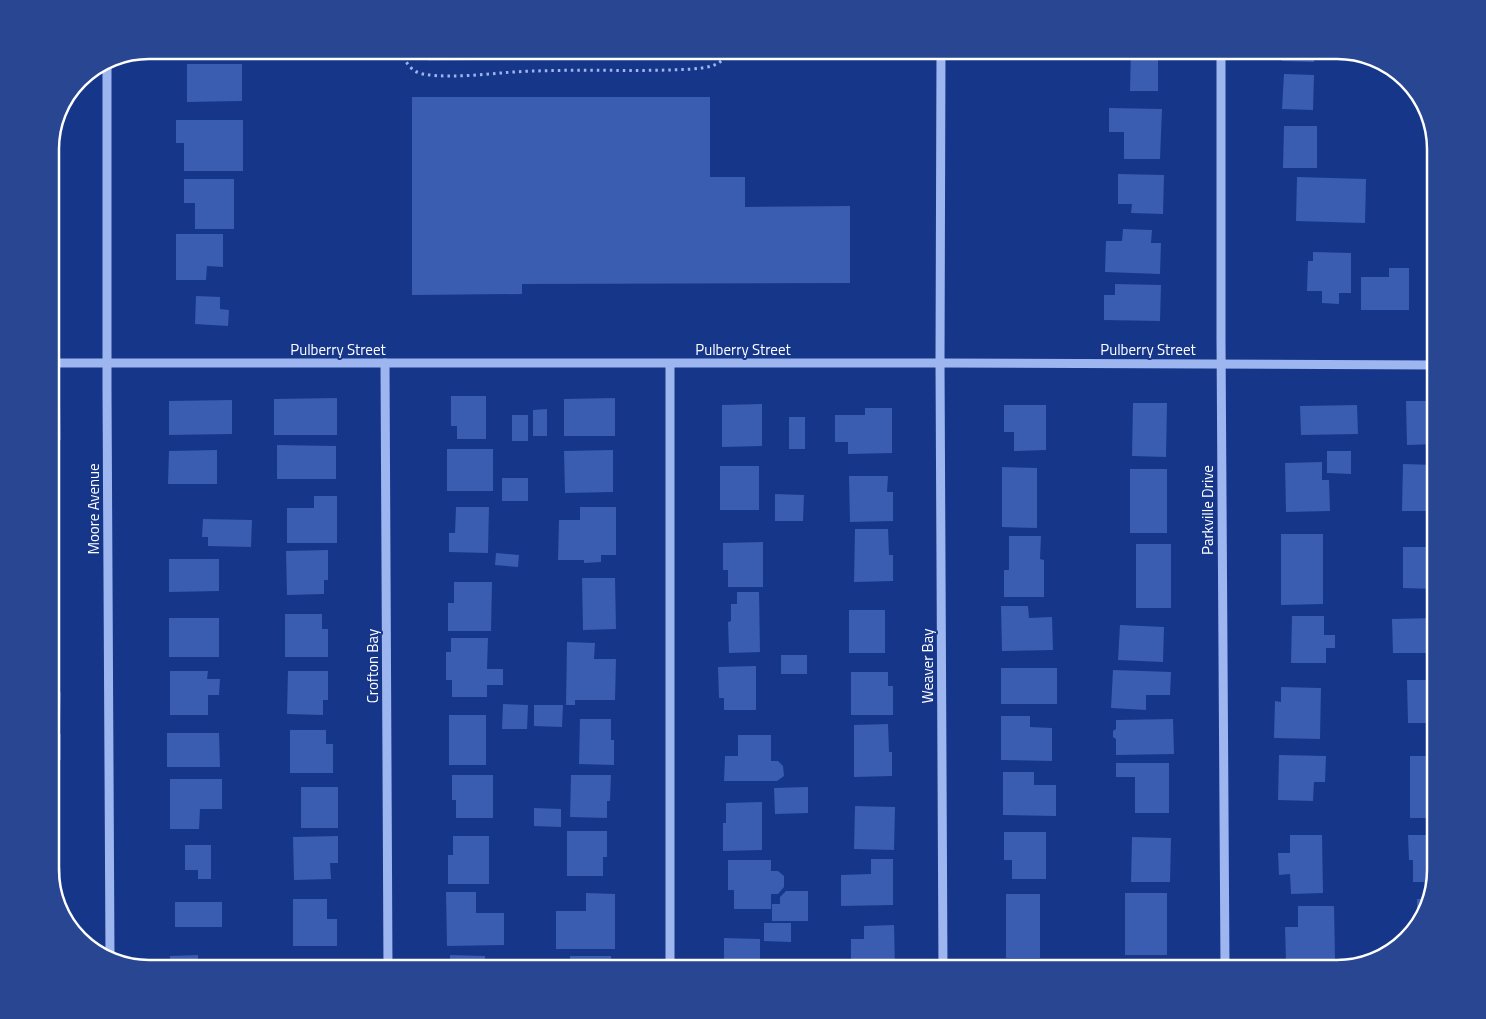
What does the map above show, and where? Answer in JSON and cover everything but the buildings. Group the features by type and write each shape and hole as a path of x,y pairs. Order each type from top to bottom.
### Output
{"street":[{"name":"Weaver Bay","path":"941,59 940,363 943,960"},
{"name":"Parkville Drive","path":"1222,59 1221,365 1225,960"},
{"name":"Moore Avenue","path":"107,69 110,951"},
{"name":"Pulberry Street","path":"59,363 1427,365"},
{"name":"Crofton Bay","path":"385,363 388,960"},
{"path":"670,364 670,960"}],"path":[{"path":"404,59 412,69 422,74 458,76 538,70 693,70 712,67 725,59"}],"shaded area":[{"path":"428,59 540,59 428,61"}]}
